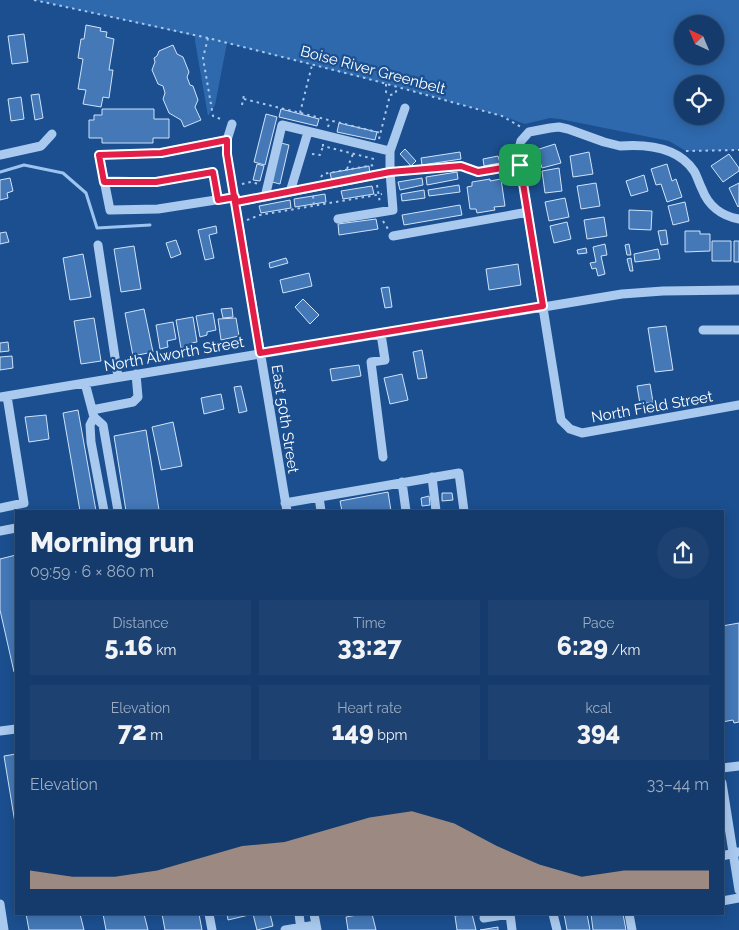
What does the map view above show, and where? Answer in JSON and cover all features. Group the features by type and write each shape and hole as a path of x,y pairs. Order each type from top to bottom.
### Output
{"street":[{"path":"338,219 393,210 390,151 405,108"},
{"name":"East 50th Street","path":"232,124 227,140 227,154 286,507"},
{"path":"265,196 282,125 390,151"},
{"path":"543,306 518,152 521,141 529,132 559,127 620,146 652,147 676,154 695,172 709,203 719,212 730,218 739,219"},
{"path":"290,192 308,132"},
{"path":"0,155 41,146 52,134"},
{"path":"227,140 161,153 99,155 110,210 158,209 218,200 265,196 390,172 461,166 478,172 520,165"},
{"path":"104,182 156,182 213,172 218,200"},
{"path":"390,233 528,212"},
{"path":"98,245 118,377"},
{"name":"North Alworth Street","path":"4,397 622,294 663,291 739,290"},
{"name":"North Field Street","path":"543,306 561,420 570,428 582,433 739,405"},
{"path":"703,330 739,330"},
{"path":"381,334 384,360 371,362 383,457"},
{"path":"93,414 133,402 138,397 136,374"},
{"path":"85,383 93,414 90,425 91,442 104,510"},
{"path":"0,508 24,503 4,397"},
{"path":"93,414 104,425 118,510"},
{"path":"286,507 319,497 458,473 464,510"},
{"path":"432,477 436,510"},
{"path":"402,482 406,510"},
{"path":"319,497 321,510"},
{"path":"0,531 15,528"},
{"path":"0,731 15,729"},
{"path":"724,768 739,766"},
{"path":"724,793 736,853 739,890"},
{"path":"724,901 739,898"},
{"path":"0,904 4,930"},
{"path":"209,915 212,930"},
{"path":"299,915 301,929"},
{"path":"285,930 317,928 314,915"},
{"path":"484,918 504,915"},
{"path":"510,915 512,930"},
{"path":"553,915 557,930"},
{"path":"629,915 632,930"}],"path":[{"name":"Boise River Greenbelt","path":"34,0 208,38 398,87 502,116 529,132"},
{"path":"208,38 203,58 213,116"},
{"path":"300,113 312,65"},
{"path":"386,84 386,92 390,95"},
{"path":"390,95 395,94 398,87"},
{"path":"379,142 390,95"},
{"path":"242,106 244,97 381,133"},
{"path":"327,130 330,121"},
{"path":"306,153 320,154 324,140"},
{"path":"323,146 374,159"},
{"path":"676,154 686,151 739,150"},
{"path":"374,168 376,153"},
{"path":"346,169 353,154"},
{"path":"240,184 251,182 259,184"},
{"path":"377,185 380,207"},
{"path":"247,220 260,215 384,194"},
{"path":"313,196 314,206"},
{"path":"383,219 390,233"}],"shaded area":[{"path":"35,0 739,0 739,150 686,151 669,141 560,119 550,118 525,124 398,87 227,43 215,105 208,116 195,36"}],"building":[{"path":"86,25 101,28 100,31 107,32 106,37 114,39 109,70 113,70 109,98 103,97 101,107 83,104 86,90 78,89 83,59 78,58 81,39 84,39"},
{"path":"24,34 28,62 12,64 8,36"},
{"path":"173,45 177,54 183,57 189,72 187,77 190,85 193,86 198,100 195,107 201,120 184,127 181,120 169,113 163,99 165,93 163,86 158,84 152,70 155,62 154,58 159,51"},
{"path":"39,94 43,118 35,120 31,95"},
{"path":"21,97 24,119 11,121 8,99"},
{"path":"102,109 154,109 154,119 169,119 169,138 153,138 153,143 102,143 102,138 89,138 89,120 94,120 94,115 102,115"},
{"path":"281,109 319,119 317,126 279,117"},
{"path":"266,114 277,117 265,165 254,162"},
{"path":"339,123 377,132 375,140 337,132"},
{"path":"281,143 289,145 280,184 272,182"},
{"path":"555,144 561,163 542,168 536,150"},
{"path":"405,149 416,161 411,166 400,154"},
{"path":"460,152 461,159 422,165 421,158"},
{"path":"589,152 593,174 573,177 570,156"},
{"path":"729,154 739,168 739,171 723,182 711,166"},
{"path":"498,156 500,163 484,166 483,159"},
{"path":"257,164 264,166 260,181 253,180"},
{"path":"667,164 672,181 676,179 682,197 667,202 661,184 656,185 651,169"},
{"path":"369,166 370,175 332,181 330,173"},
{"path":"559,168 562,191 545,193 542,171"},
{"path":"457,172 458,179 427,185 426,177"},
{"path":"644,175 648,191 631,196 626,181"},
{"path":"10,178 13,191 7,193 8,198 0,200 0,180"},
{"path":"422,178 423,185 400,190 398,182"},
{"path":"490,179 490,181 501,179 505,206 494,207 495,210 477,213 476,209 470,209 467,187 472,186 472,182"},
{"path":"596,183 600,206 581,209 577,186"},
{"path":"739,183 739,206 738,207 729,188"},
{"path":"459,185 460,192 429,196 428,190"},
{"path":"372,186 374,194 343,199 341,191"},
{"path":"424,190 425,198 402,201 401,194"},
{"path":"325,194 326,202 295,207 294,199"},
{"path":"565,198 569,217 549,221 545,202"},
{"path":"290,200 291,208 261,213 259,206"},
{"path":"685,202 689,221 673,225 668,206"},
{"path":"460,205 462,215 404,225 402,215"},
{"path":"629,210 652,211 651,230 629,229"},
{"path":"604,217 607,236 587,239 584,220"},
{"path":"376,219 378,229 339,235 338,224"},
{"path":"567,222 571,239 554,243 550,226"},
{"path":"216,226 217,233 209,235 214,258 205,260 198,230"},
{"path":"666,230 668,244 661,245 658,231"},
{"path":"685,231 700,231 700,234 710,234 710,251 685,252"},
{"path":"6,232 9,242 0,244 0,233"},
{"path":"176,240 181,254 171,258 166,243"},
{"path":"712,241 731,241 731,261 712,261"},
{"path":"734,241 739,241 739,262 734,262"},
{"path":"605,244 607,255 601,256 605,274 598,276 596,268 592,269 590,263 596,262 593,247"},
{"path":"629,244 631,255 627,255 625,245"},
{"path":"134,246 141,289 121,292 114,249"},
{"path":"586,248 587,253 578,254 577,250"},
{"path":"658,249 660,259 635,262 634,254"},
{"path":"83,254 91,297 70,300 63,258"},
{"path":"286,258 288,263 270,268 269,263"},
{"path":"631,258 633,271 630,271 627,259"},
{"path":"518,264 521,285 489,290 486,269"},
{"path":"309,273 312,286 283,293 280,280"},
{"path":"389,287 392,307 385,308 381,288"},
{"path":"303,299 319,315 310,324 295,307"},
{"path":"232,308 233,317 223,318 221,309"},
{"path":"144,309 153,352 133,356 125,313"},
{"path":"213,313 216,330 207,332 207,335 200,337 196,316"},
{"path":"193,317 197,342 191,343 192,346 181,348 176,320"},
{"path":"94,318 101,361 81,364 74,321"},
{"path":"236,318 239,336 221,340 218,319"},
{"path":"173,322 176,339 167,341 168,347 160,349 156,325"},
{"path":"666,326 673,370 655,372 648,328"},
{"path":"8,342 9,351 0,352 0,343"},
{"path":"422,350 427,378 418,379 413,352"},
{"path":"12,356 13,368 0,370 0,357"},
{"path":"359,365 361,376 332,381 330,369"},
{"path":"402,374 408,400 390,404 384,378"},
{"path":"650,384 653,402 640,404 637,386"},
{"path":"241,386 247,411 239,413 234,387"},
{"path":"221,394 224,409 204,414 201,398"},
{"path":"78,410 96,510 80,510 63,413"},
{"path":"46,415 49,439 29,442 25,417"},
{"path":"173,422 182,466 161,470 152,427"},
{"path":"146,430 159,510 126,510 114,436"},
{"path":"388,492 391,510 342,510 340,501"},
{"path":"442,493 452,493 453,500 442,501"},
{"path":"429,496 430,505 422,506 421,498"},
{"path":"15,555 15,672 0,610 0,559"},
{"path":"739,623 739,722 734,723 733,720 724,722 724,626"},
{"path":"15,754 15,823 4,756"},
{"path":"26,915 80,915 84,930 29,930"},
{"path":"103,915 144,915 148,930 106,930"},
{"path":"162,915 199,915 202,930 165,930"},
{"path":"227,915 249,915 228,920"},
{"path":"253,915 270,915 273,926 257,930"},
{"path":"372,915 376,930 348,930 346,917"},
{"path":"472,915 476,930 457,930 455,916"},
{"path":"564,915 587,915 590,930 567,930"},
{"path":"591,915 623,915 626,930 593,930"},
{"path":"498,927 498,930 480,930"}],"waterway":[{"path":"0,172 24,165 63,173 86,193 97,228 150,225"}],"route":[{"path":"520,165 478,172 461,166 390,172 236,202 235,197 218,200 213,172 156,182 104,182 99,155 161,153 227,140 227,154 236,202 260,353 543,306 520,165"}]}
